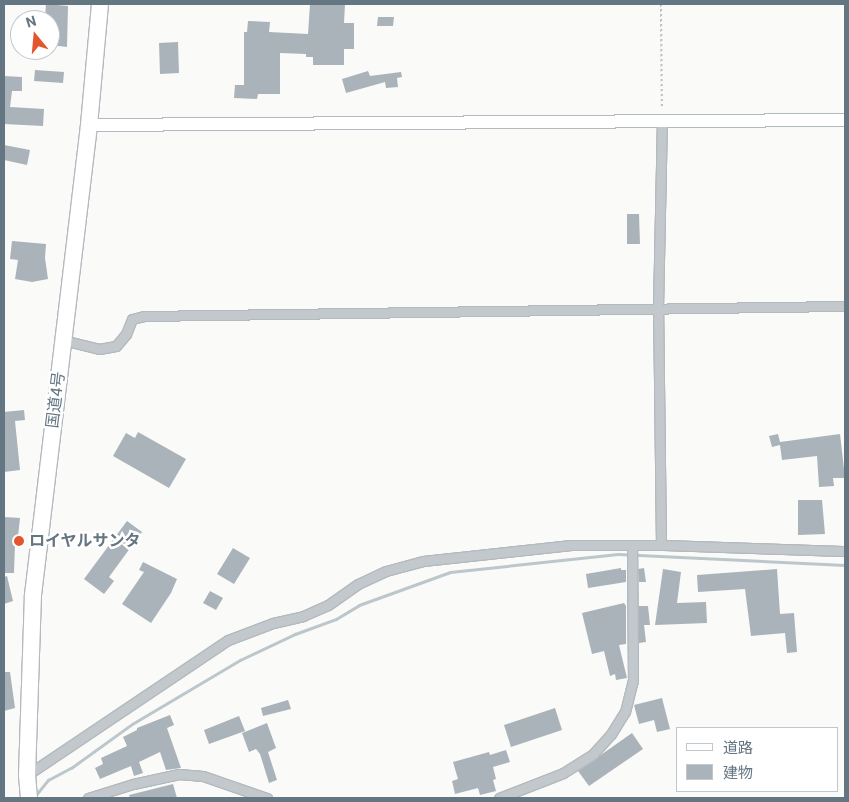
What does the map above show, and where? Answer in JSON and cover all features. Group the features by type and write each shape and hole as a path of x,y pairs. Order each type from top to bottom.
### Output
{"highway":[{"name":"国道4号","path":"28,786 33,595 89,126 100,4"}],"street":[{"path":"89,126 845,120"},
{"path":"661,545 658,308 662,122"},
{"path":"63,340 98,349 116,346 126,334 132,319 144,316 845,306"},
{"path":"28,786 228,640 273,623 303,616 328,605 358,584 386,571 423,561 571,545 632,548 661,545 845,551"},
{"path":"499,798 562,773 593,754 611,734 624,712 633,681 632,548"},
{"path":"88,798 133,784 179,774 202,776 267,798"}],"path":[{"path":"661,4 662,122"}],"building":[{"path":"46,4 68,6 67,47 60,46 60,10 46,10"},
{"path":"310,4 345,4 344,23 354,23 354,49 344,49 344,65 313,65 313,57 306,57 306,54 280,53 280,94 258,94 257,99 234,98 235,85 244,85 244,32 247,32 248,21 270,22 269,32 308,34"},
{"path":"378,17 394,17 393,26 377,26"},
{"path":"178,42 179,73 160,74 159,43"},
{"path":"35,70 64,72 63,83 34,81"},
{"path":"368,71 370,76 401,72 402,77 397,78 398,87 386,88 385,82 346,93 342,79"},
{"path":"4,76 22,77 22,91 12,91 10,107 44,109 43,126 4,124"},
{"path":"4,145 30,150 27,165 4,160"},
{"path":"627,214 639,214 640,244 627,244"},
{"path":"12,241 46,244 45,258 48,279 32,282 15,279 18,260 10,259"},
{"path":"24,410 25,420 15,421 20,470 4,472 4,412"},
{"path":"138,432 186,459 169,488 113,456 126,433 135,438"},
{"path":"778,434 780,442 840,434 845,478 833,478 834,486 819,487 817,456 782,460 780,445 772,447 769,436"},
{"path":"798,500 822,500 825,534 798,535"},
{"path":"4,517 20,518 17,546 15,545 14,573 4,573"},
{"path":"127,521 142,532 109,577 114,581 104,594 84,579"},
{"path":"233,548 250,558 234,584 217,574"},
{"path":"143,562 177,579 171,593 151,623 122,604 144,572 139,570"},
{"path":"621,568 621,570 626,570 626,582 588,588 586,574"},
{"path":"644,568 646,582 639,582 638,569"},
{"path":"663,569 681,572 677,603 706,602 707,623 655,625"},
{"path":"777,569 780,614 794,613 797,652 787,653 785,633 751,636 745,589 698,592 697,575"},
{"path":"7,576 13,601 4,604 4,577"},
{"path":"210,591 223,598 216,610 203,603"},
{"path":"624,603 626,606 626,644 619,645 627,678 616,680 615,674 610,676 604,651 592,654 582,613"},
{"path":"639,606 648,606 650,625 644,625 646,642 639,643"},
{"path":"4,672 10,672 15,708 4,711"},
{"path":"662,698 670,729 657,732 654,720 639,724 634,705"},
{"path":"288,700 291,709 263,716 261,708"},
{"path":"555,708 562,730 511,747 504,725"},
{"path":"170,715 174,725 167,728 181,768 166,770 160,752 139,762 143,773 134,776 131,766 100,779 95,768 103,764 101,758 127,746 123,737 137,730 137,728"},
{"path":"239,716 245,731 209,744 204,730"},
{"path":"267,723 276,748 268,752 277,780 269,783 260,754 256,749 249,752 242,733"},
{"path":"632,733 643,749 589,786 578,771"},
{"path":"506,750 510,762 493,767 496,779 493,780 496,791 480,795 478,788 455,794 452,781 458,779 453,762 489,752 490,755"},
{"path":"173,784 177,798 130,798 129,795"}],"waterway":[{"path":"35,796 48,780 71,768 132,724 240,660 295,634 336,619 359,605 450,572 618,554 845,565"}],"place":[{"name":"ロイヤルサンタ","path":"19,541"}]}
